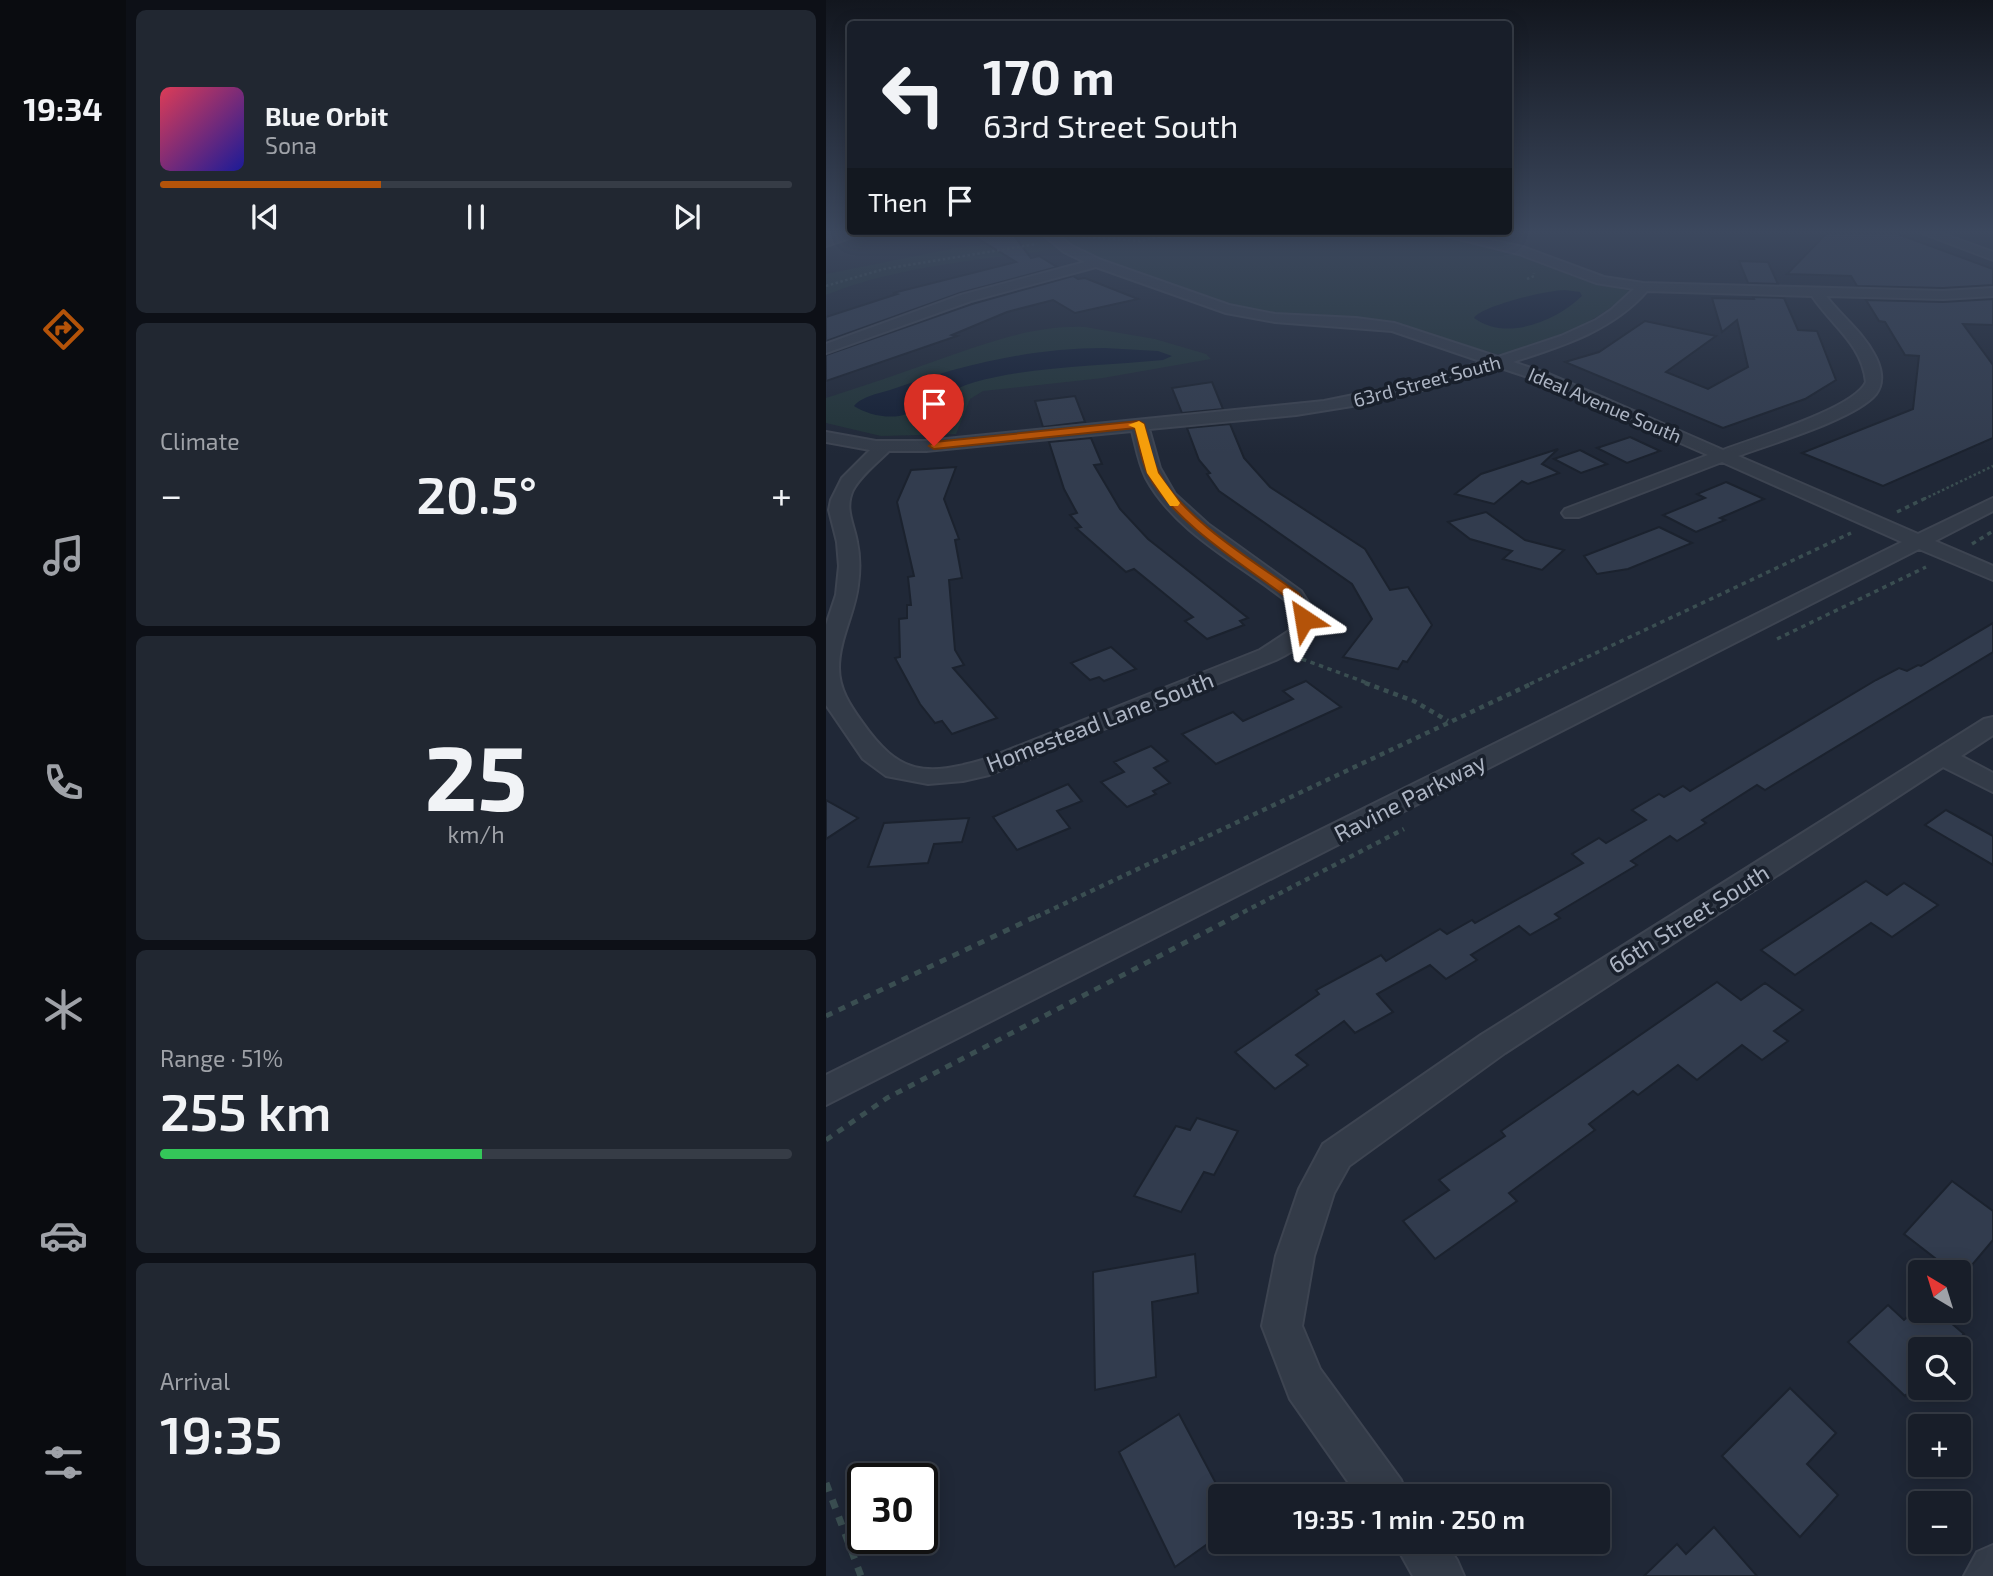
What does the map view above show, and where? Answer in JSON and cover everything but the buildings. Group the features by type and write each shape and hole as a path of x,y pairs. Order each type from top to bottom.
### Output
{"street":[{"path":"826,349 944,307"},
{"name":"Ideal Avenue South","path":"1219,307 1276,318 1356,321 1389,326 1499,362 1571,388 1993,573"},
{"name":"63rd Street South","path":"885,446 943,445 1296,410 1356,401 1412,389 1499,362 1587,330 1622,307"},
{"path":"1572,513 1850,407 1866,396 1873,387 1872,370 1853,332 1825,307"},
{"name":"Homestead Lane South","path":"885,446 852,478 841,499 839,512 847,545 849,580 827,664 828,680 836,704 871,753 889,767 912,773 940,775 988,767 1279,650 1300,633 1304,616 1301,606 1289,593 1192,520 1171,500 1153,473 1139,424"},
{"path":"826,437 885,446"},
{"name":"Ravine Parkway","path":"826,1091 1993,503"},
{"name":"66th Street South","path":"1376,1484 1306,1384 1282,1326 1295,1256 1317,1189 1336,1155 1493,1044 1993,724"},
{"path":"1943,757 1993,784"},
{"path":"1425,1554 1441,1576"},
{"path":"1987,1576 1993,1568"}],"path":[{"path":"1889,516 1993,466"},
{"path":"1766,644 1851,605 1993,531"},
{"path":"826,1016 1853,532"},
{"path":"1279,650 1414,701 1448,721"},
{"path":"826,1140 887,1098 1412,825"},
{"path":"826,1483 860,1576"}],"shaded area":[{"path":"1236,307 1611,307 1567,333 1510,353 1495,354 1390,322 1281,315"},
{"path":"1085,327 1155,339 1206,354 1211,359 1103,378 983,391 970,399 956,434 881,436 826,423 826,398 1010,336 1047,329"}],"water":[{"path":"1495,307 1569,307 1545,320 1515,328 1487,325 1474,318"},
{"path":"1104,348 1158,351 1172,356 1163,360 1044,370 997,377 966,385 915,411 894,417 880,416 854,406 872,395 971,365 1050,351"}],"slow traffic":[{"path":"1133,425 1139,424 1153,473 1174,503"}],"route":[{"path":"934,446 1139,424 1153,473 1171,500 1192,520 1293,596 1301,606 1304,619"}]}
